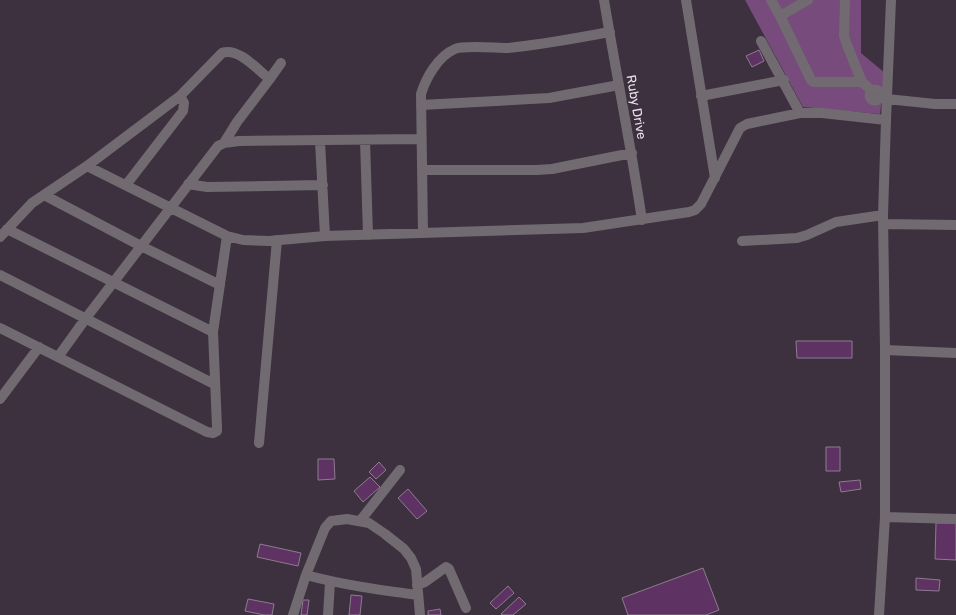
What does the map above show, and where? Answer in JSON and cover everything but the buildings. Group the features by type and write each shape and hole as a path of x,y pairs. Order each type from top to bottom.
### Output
{"street":[{"name":"Ruby Drive","path":"604,0 632,153 642,220"},
{"path":"686,0 715,178"},
{"path":"771,0 811,80 814,82 862,82 881,94 935,104 956,104"},
{"path":"780,16 808,0"},
{"path":"845,0 844,36 862,82"},
{"path":"879,615 885,517 884,219 886,120 881,94 891,0"},
{"path":"423,233 421,94 430,73 439,62 456,48 512,47 610,32"},
{"path":"761,41 784,80 800,113"},
{"path":"0,237 28,207 87,166 180,96 222,53 226,52 241,56 269,80"},
{"path":"224,143 236,122 281,63"},
{"path":"701,96 784,80"},
{"path":"421,105 549,98 619,85"},
{"path":"126,185 183,111 184,104 180,96"},
{"path":"87,166 228,236 244,240 269,241 326,236 583,228 642,220 694,210 701,204 740,128 746,124 800,113 822,113 886,120"},
{"path":"58,357 86,318 172,208 188,184 218,146 224,143 239,141 421,139"},
{"path":"365,140 368,235"},
{"path":"320,141 326,236"},
{"path":"423,170 552,169 632,153"},
{"path":"188,184 207,187 322,185"},
{"path":"44,195 141,246 220,285"},
{"path":"742,241 797,238 836,222 884,219 956,225"},
{"path":"7,229 213,332"},
{"path":"0,328 210,433 214,433 217,427 213,332 228,236"},
{"path":"260,443 277,240"},
{"path":"0,275 214,384"},
{"path":"0,399 39,347"},
{"path":"885,350 956,353"},
{"path":"360,521 400,470"},
{"path":"885,517 956,519"},
{"path":"293,615 306,575 327,525 331,522 347,520 360,521 369,524 404,549 411,558 416,570 420,615"},
{"path":"306,575 330,582 362,588 417,590 425,582 446,567 449,569 466,608"},
{"path":"328,615 330,582"}],"shaded area":[{"path":"745,0 861,0 861,53 885,73 880,114 803,107"}]}
